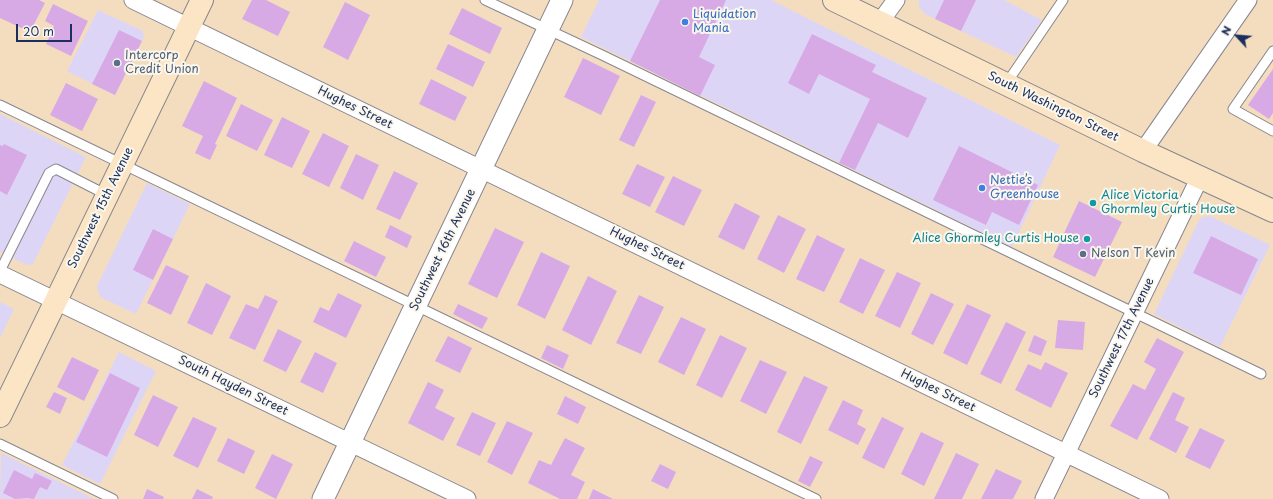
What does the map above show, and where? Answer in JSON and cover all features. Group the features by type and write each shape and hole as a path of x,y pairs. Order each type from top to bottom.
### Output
{"main road":[{"name":"Southwest 15th Avenue","path":"0,416 202,0"},
{"name":"South Washington Street","path":"834,0 1143,151 1273,211"}],"street":[{"name":"Hughes Street","path":"133,0 1160,499"},
{"name":"Southwest 16th Avenue","path":"323,499 562,0"},
{"path":"880,22 896,0"},
{"path":"1143,151 1248,0"},
{"name":"Southwest 17th Avenue","path":"1044,499 1135,314 1200,177"},
{"name":"South Hayden Street","path":"0,273 467,499"}],"lane":[{"path":"485,0 1261,374"},
{"path":"1006,84 1063,0"},
{"path":"1273,51 1233,109 1273,131"},
{"path":"0,105 122,165 417,305 816,499"},
{"path":"0,273 49,173 56,169 108,195"},
{"path":"0,444 113,499"}],"shaded area":[{"path":"599,0 771,0 1060,145 1012,247 581,37"},
{"path":"919,0 1004,0 1042,20 1016,57 925,14 919,7"},
{"path":"98,10 143,31 144,37 115,95 67,71"},
{"path":"0,114 86,157 33,264 27,265 0,252"},
{"path":"147,183 190,204 136,314 100,297 97,286"},
{"path":"1210,216 1270,245 1220,347 1154,314 1200,218"},
{"path":"0,302 14,309 0,338"},
{"path":"119,352 156,371 100,484 62,465"},
{"path":"1,453 94,499 0,499"}],"building":[{"path":"0,0 39,0 45,3 30,32 0,18"},
{"path":"252,0 266,0 290,12 278,36 242,19"},
{"path":"660,0 726,0 699,57 715,65 700,96 630,61"},
{"path":"944,0 976,0 961,31 935,19"},
{"path":"345,2 370,15 348,60 323,47"},
{"path":"53,4 88,21 71,56 46,44 54,26 45,21"},
{"path":"462,8 502,28 490,54 449,34"},
{"path":"119,30 142,41 115,95 92,84"},
{"path":"812,34 876,65 872,72 927,98 908,138 878,123 855,170 839,163 870,99 819,74 809,94 788,83"},
{"path":"448,44 485,62 473,87 436,69"},
{"path":"583,58 620,76 601,115 564,97"},
{"path":"1273,69 1273,113 1269,119 1248,105"},
{"path":"431,79 467,97 455,121 419,104"},
{"path":"204,81 237,98 215,144 217,145 210,160 195,153 203,136 182,126"},
{"path":"66,83 98,99 82,131 50,115"},
{"path":"641,95 656,102 634,147 619,140"},
{"path":"241,104 273,120 257,151 226,136"},
{"path":"282,117 310,131 292,168 264,155"},
{"path":"323,133 349,146 329,187 302,174"},
{"path":"4,144 27,155 7,195 0,191 0,145 3,146"},
{"path":"959,146 1038,185 1019,225 992,212 986,225 933,200"},
{"path":"356,154 379,165 363,200 340,188"},
{"path":"637,164 665,177 650,207 622,194"},
{"path":"394,171 418,183 400,220 376,209"},
{"path":"673,176 702,190 684,226 655,212"},
{"name":"Alice Ghormley Curtis House","path":"1079,201 1122,222 1095,277 1053,257"},
{"path":"735,203 760,216 744,250 718,237"},
{"path":"778,215 806,229 784,273 757,259"},
{"path":"390,225 412,236 407,248 385,237"},
{"path":"495,228 524,242 497,298 468,284"},
{"path":"153,229 173,239 153,280 133,270"},
{"path":"817,235 845,249 824,292 796,279"},
{"path":"1211,236 1258,259 1241,295 1193,273"},
{"path":"354,241 386,257 376,277 344,261"},
{"path":"541,252 570,266 545,319 517,305"},
{"path":"860,258 885,270 863,314 839,302"},
{"path":"166,265 189,276 171,315 147,303"},
{"path":"897,272 921,283 900,328 875,316"},
{"path":"588,276 617,291 591,345 562,330"},
{"path":"206,283 231,296 212,335 187,323"},
{"path":"338,293 362,305 346,338 313,322 320,307 329,311"},
{"path":"931,293 954,304 933,345 911,334"},
{"path":"265,295 278,301 255,350 229,338 246,304 258,309"},
{"path":"639,295 664,307 641,354 616,343"},
{"path":"458,304 488,318 482,329 453,314"},
{"path":"967,304 991,315 967,365 943,353"},
{"path":"681,317 706,329 684,375 658,362"},
{"path":"1058,320 1085,322 1083,350 1055,348"},
{"path":"1006,322 1026,332 1001,384 980,374"},
{"path":"278,329 302,341 286,372 263,361"},
{"path":"720,335 747,348 722,398 696,385"},
{"path":"1034,335 1047,341 1041,356 1028,351"},
{"path":"448,336 472,348 460,373 435,361"},
{"path":"1157,338 1184,352 1137,440 1110,426 1133,384 1145,390 1156,369 1144,362"},
{"path":"547,345 569,355 563,369 541,358"},
{"path":"315,352 337,363 323,393 300,382"},
{"path":"72,357 99,370 84,401 57,387"},
{"path":"760,360 787,372 766,414 740,401"},
{"path":"1045,362 1068,373 1051,408 1015,390 1028,364 1041,370"},
{"path":"110,373 140,388 107,457 76,442"},
{"path":"804,376 828,387 801,444 777,432"},
{"path":"428,382 444,390 435,408 455,418 443,441 408,423"},
{"path":"54,392 67,398 60,414 46,407"},
{"path":"1173,392 1185,398 1175,420 1189,427 1176,453 1149,439"},
{"path":"153,395 178,407 158,447 134,435"},
{"path":"565,396 586,407 578,424 557,414"},
{"path":"843,400 863,410 857,424 866,429 858,445 828,430"},
{"path":"472,412 496,423 480,456 456,445"},
{"path":"193,417 217,428 198,468 173,456"},
{"path":"882,417 904,428 884,469 862,458"},
{"path":"507,421 533,433 512,475 487,462"},
{"path":"1200,428 1225,440 1210,469 1185,457"},
{"path":"921,432 944,443 924,486 901,474"},
{"path":"228,438 255,451 244,474 217,461"},
{"path":"565,438 585,448 571,475 585,482 577,499 560,499 528,483 539,460 551,465"},
{"path":"956,453 979,464 962,499 934,499"},
{"path":"272,454 293,464 276,499 255,488"},
{"path":"810,456 823,462 810,487 798,481"},
{"path":"660,464 676,472 668,489 651,481"},
{"path":"996,469 1022,481 1013,499 981,499"},
{"path":"14,470 32,479 35,473 52,481 47,490 40,487 34,499 15,499 3,493"},
{"path":"147,489 164,497 163,499 143,499"},
{"path":"197,489 213,497 212,499 192,499"},
{"path":"593,489 613,499 589,499"}],"place":[{"name":"Liquidation Mania","path":"685,22"},
{"name":"Intercorp Credit Union","path":"117,63"},
{"name":"Nettie’s Greenhouse","path":"982,188"},
{"name":"Alice Victoria Ghormley Curtis House","path":"1093,203"},
{"name":"Alice Ghormley Curtis House","path":"1087,239"},
{"name":"Nelson T Kevin","path":"1083,254"}]}
